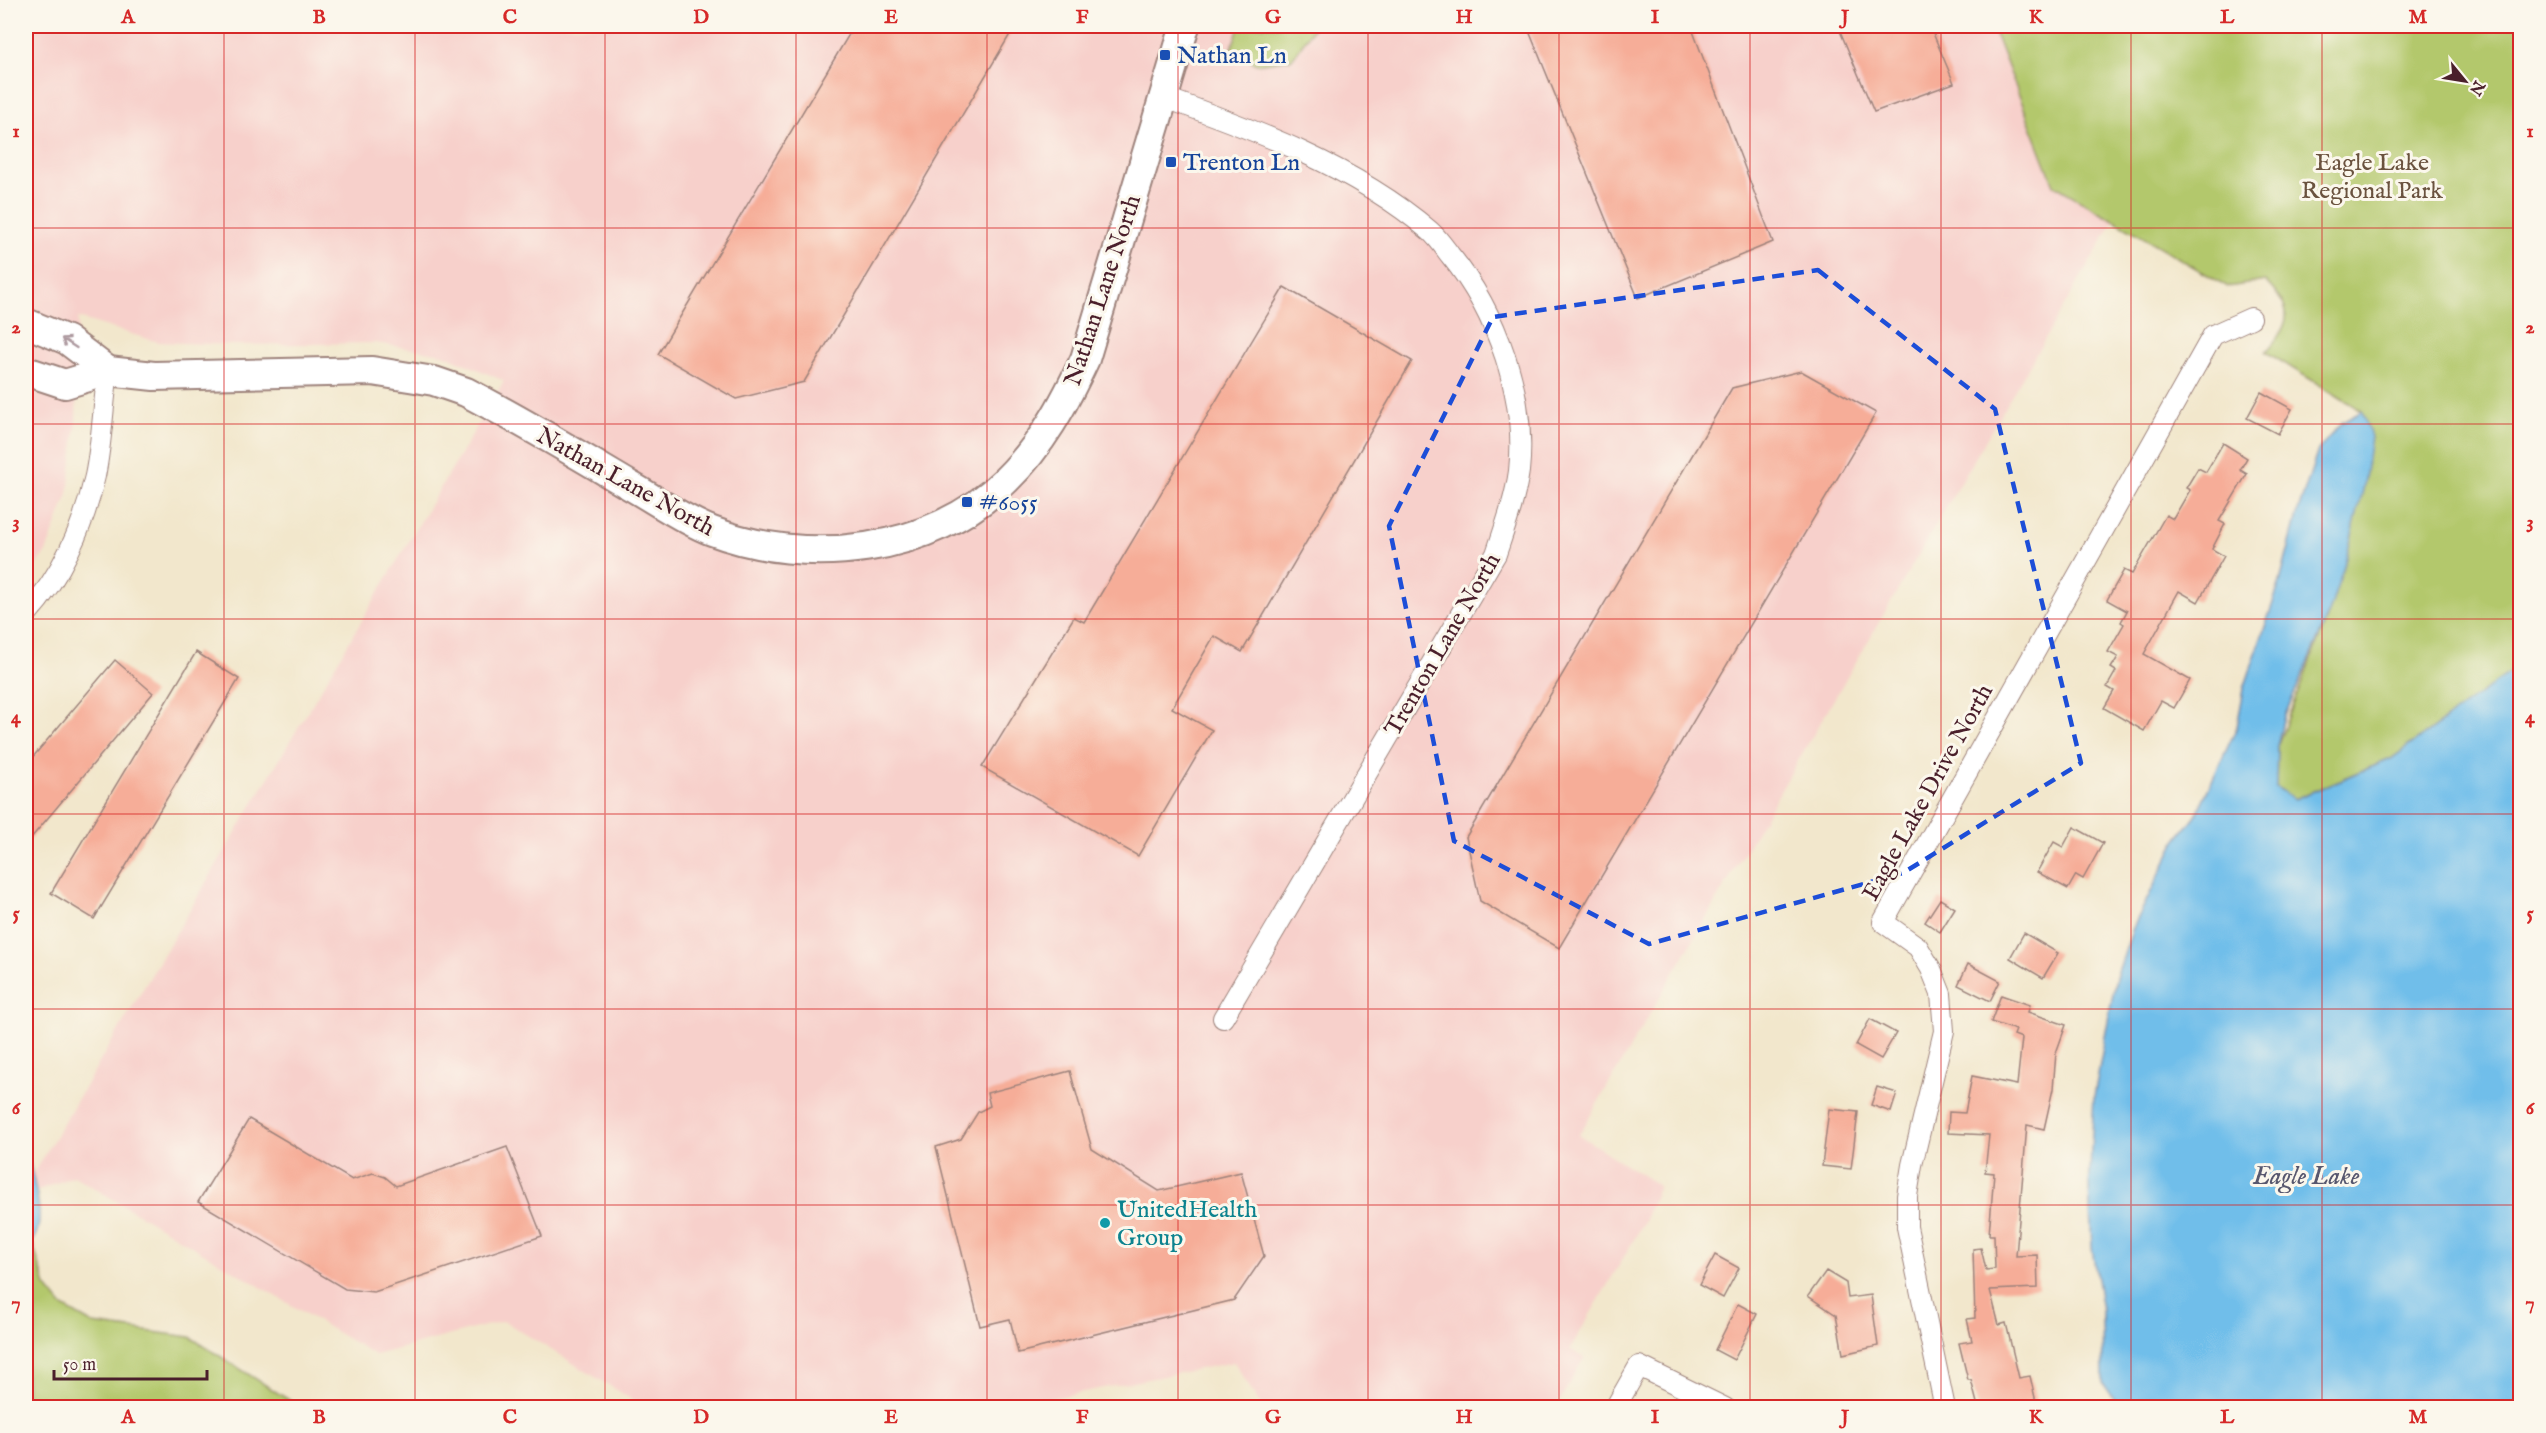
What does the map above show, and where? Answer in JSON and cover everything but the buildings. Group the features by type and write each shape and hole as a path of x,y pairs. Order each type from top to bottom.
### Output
{"street":[{"path":"1163,97 1185,26"},
{"name":"Nathan Lane North","path":"26,371 64,384 108,371 154,376 372,370 411,376 466,392 710,530 776,549 821,552 875,546 941,524 971,508 1005,481 1039,443 1064,405 1084,359 1163,97"},
{"name":"Trenton Lane North","path":"1163,97 1239,126 1334,167 1390,200 1431,232 1462,270 1487,310 1511,373 1518,412 1519,470 1510,513 1496,554 1474,595 1223,1018"},
{"name":"Eagle Lake Drive North","path":"1945,1407 1907,1227 1907,1196 1912,1165 1944,1031 1941,994 1931,969 1918,947 1883,922 2213,335 2251,318"},
{"path":"26,323 67,340 108,371 95,475 82,520 61,565 26,615"},
{"path":"1615,1407 1639,1366 1725,1407"}],"highlighted area":[{"path":"1818,270 1995,409 2081,763 1903,873 1649,944 1454,841 1389,526 1493,317"}],"shaded area":[{"path":"26,26 1992,26 2054,185 2115,219 1579,1135 1659,1186 1643,1224 1570,1349 1584,1358 1556,1407 1262,1407 1234,1362 1008,1407 644,1407 504,1321 375,1355 74,1176 26,1195 26,1186 504,381 443,354 376,343 234,345 158,342 78,318 76,425 68,494 46,552 26,579"}],"green space":[{"path":"1240,26 1315,26 1292,59 1256,64 1231,49"},
{"name":"Eagle Lake Regional Park","path":"1992,26 2520,26 2520,665 2391,759 2294,799 2276,787 2277,746 2329,613 2362,411 2266,352 2281,332 2286,316 2281,300 2265,281 2228,287 2054,185"},
{"path":"32,1242 46,1286 63,1307 93,1324 190,1337 300,1407 26,1407 26,1246"}],"water":[{"name":"Eagle Lake","path":"2362,411 2371,437 2364,486 2346,559 2329,613 2283,720 2277,746 2276,787 2295,799 2391,759 2520,665 2520,1407 2120,1407 2103,1383 2102,1310 2092,1248 2089,1189 2094,1096 2116,978 2133,928 2176,841 2196,815 2237,727 2244,689 2280,582 2299,508 2318,450 2341,423"},
{"path":"26,1150 39,1215 34,1238 26,1246"}],"place":[{"name":"Nathan Ln","path":"1165,55"},
{"name":"Trenton Ln","path":"1171,162"},
{"name":"#6055","path":"967,502"},
{"name":"UnitedHealth Group","path":"1105,1223"}]}
